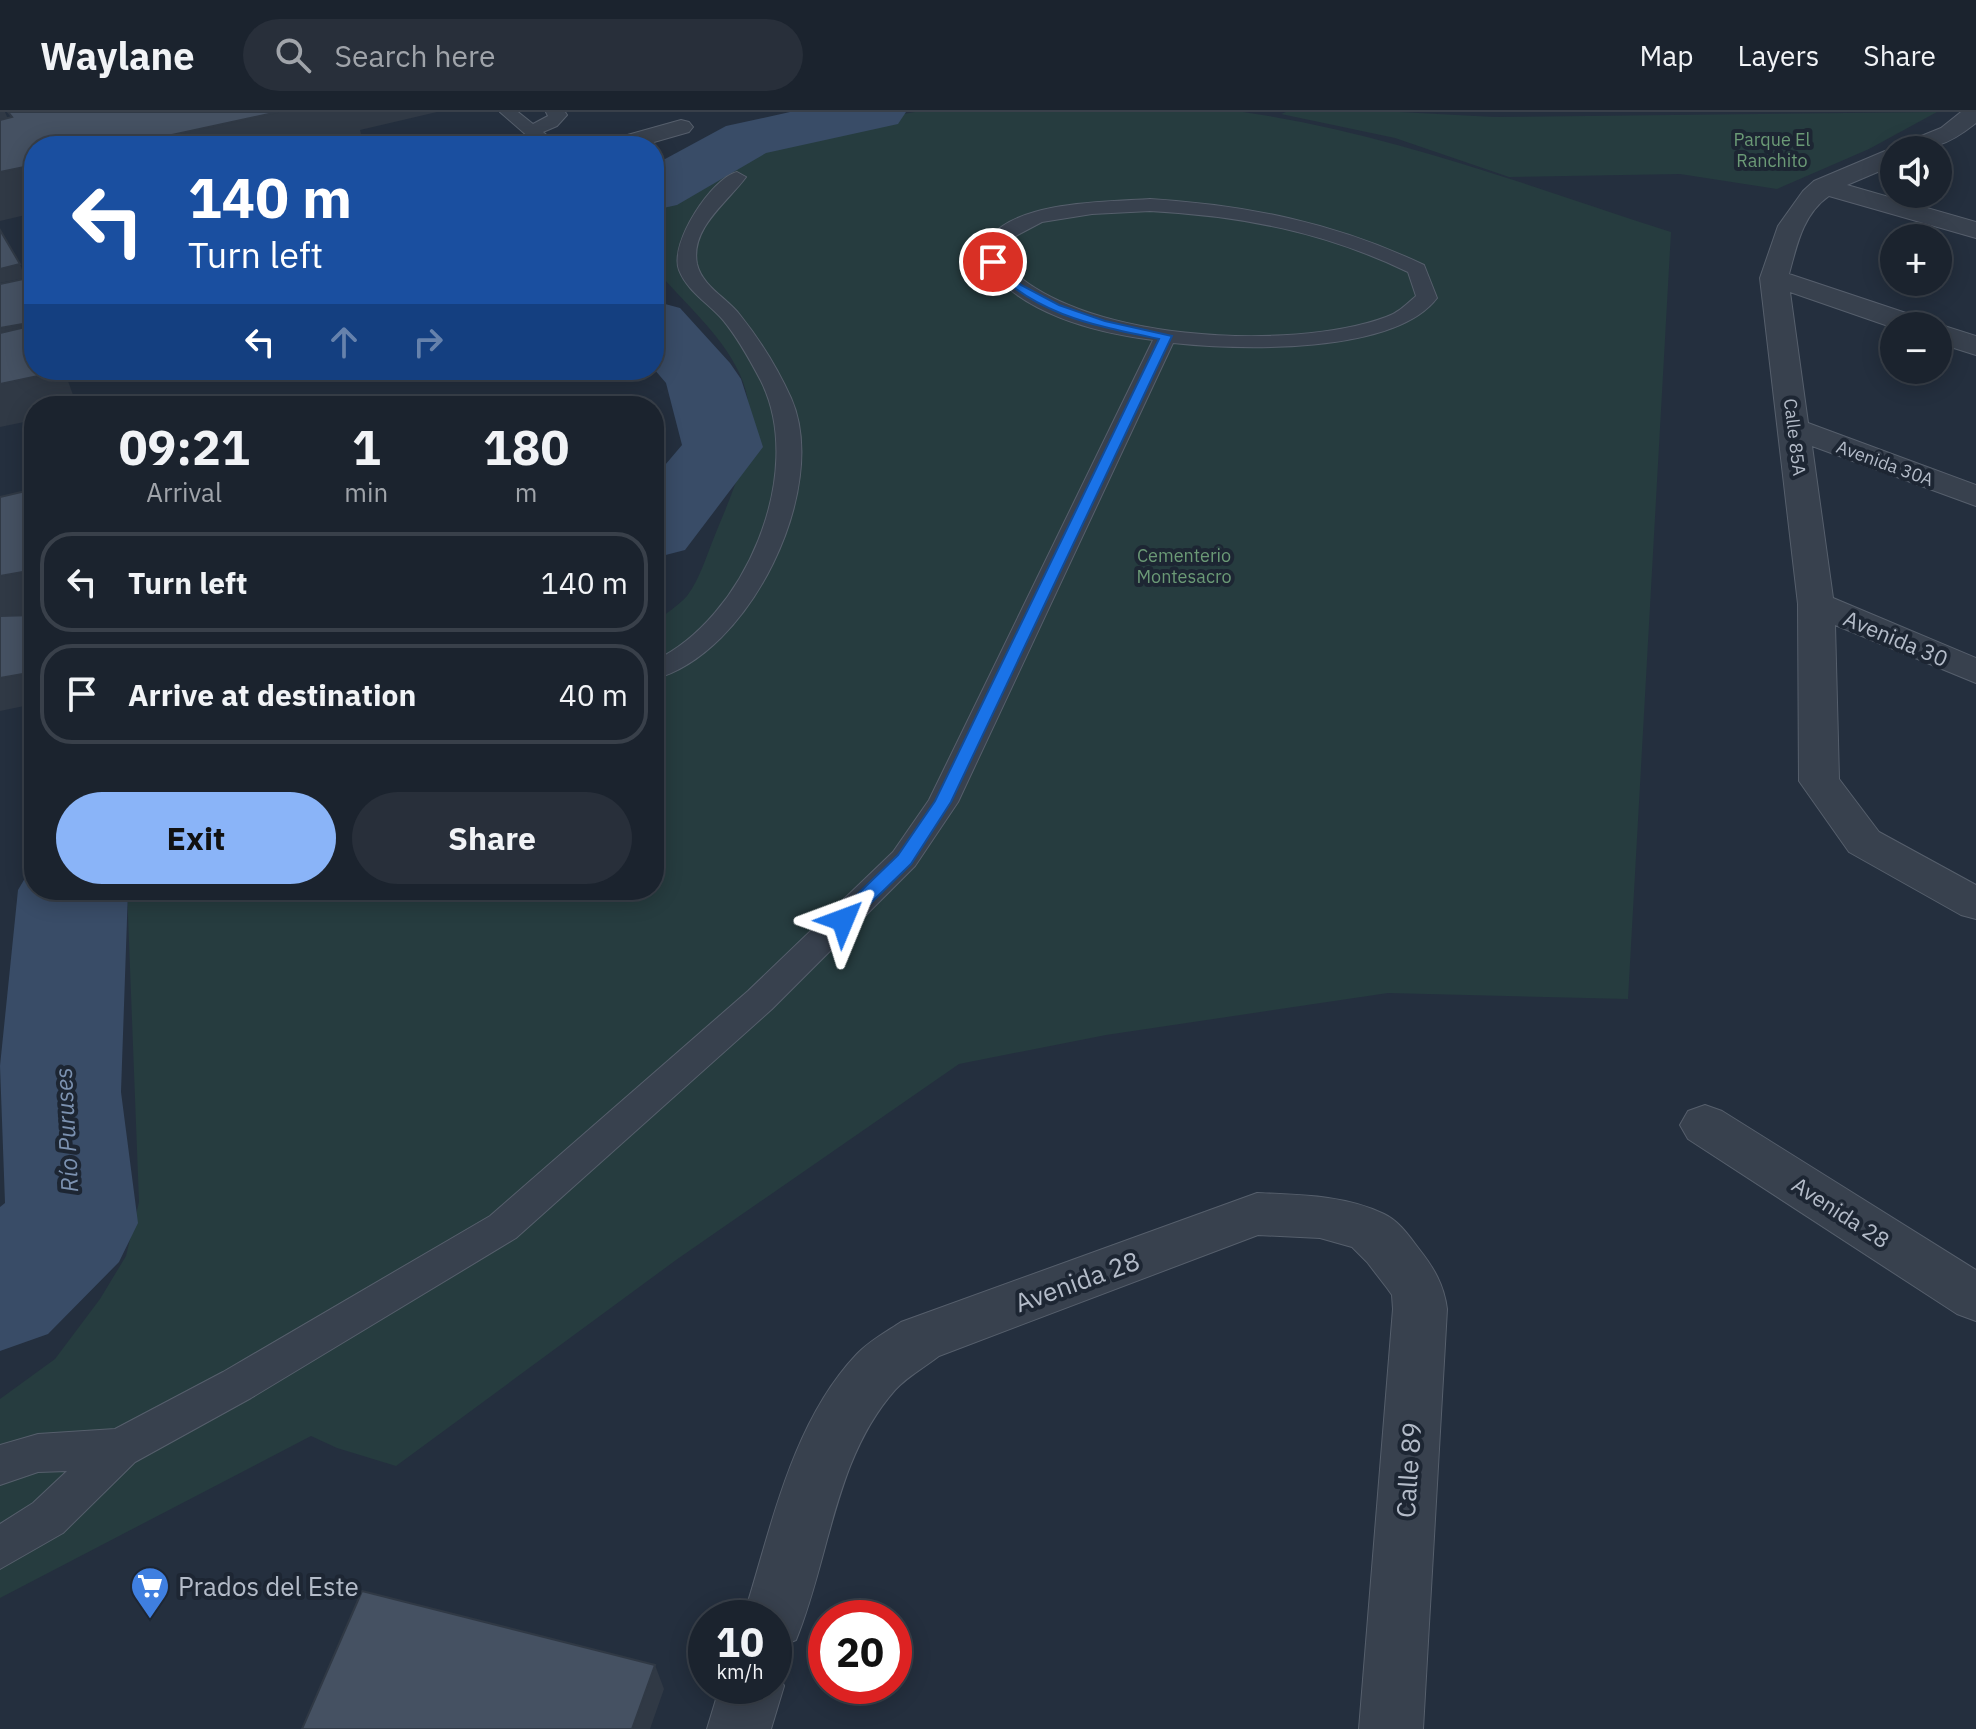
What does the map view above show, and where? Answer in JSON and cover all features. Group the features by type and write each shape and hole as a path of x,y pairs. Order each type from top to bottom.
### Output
{"street":[{"path":"1942,136 1975,112"},
{"path":"649,136 681,127"},
{"path":"1949,133 1976,140"},
{"name":"Calle 85A","path":"1880,162 1823,186 1806,200 1786,233 1774,278 1816,604 1819,781 1864,842 1976,904"},
{"path":"1823,186 1976,230"},
{"path":"1774,278 1880,314"},
{"path":"1952,338 1976,346"},
{"name":"Avenida 30A","path":"1795,429 1976,496"},
{"name":"Avenida 30","path":"1816,604 1976,672"},
{"name":"Avenida 28","path":"1705,1125 1976,1298"},
{"name":"Avenida 28","path":"780,1600 830,1440 851,1403 876,1371 920,1339 1257,1214 1320,1217 1368,1230"},
{"name":"Calle 89","path":"1368,1230 1386,1246 1418,1290 1420,1309 1391,1729"},
{"path":"739,1729 747,1704"}],"lane":[{"path":"508,112 537,136"},
{"path":"530,131 551,122 559,115 554,112"},
{"path":"664,665 703,644 741,599 768,544 789,481 792,428 782,402 750,343 730,315 691,277 686,261 688,240 737,177"},
{"path":"1150,205 1253,214 1323,229 1373,247 1417,269 1427,298 1396,321 1339,335 1219,340 1166,336 1102,324 1055,308 1017,288 993,262 1001,236 1037,217 1092,208 1150,205"},
{"path":"0,1548 48,1518 120,1448 237,1385 503,1227 760,1000 904,859 943,802 1166,336"},
{"path":"0,1465 38,1453 120,1448"}],"green space":[{"name":"Cementerio Montesacro","path":"915,112 1243,112 1298,121 1406,147 1671,232 1628,999 1388,993 1106,1035 959,1064 676,1260 396,1466 337,1448 311,1436 0,1598 0,1399 55,1359 100,1299 126,1256 139,1202 127,900 664,900 664,615 687,596 699,574 737,480 749,421 748,401 736,366 664,278 664,197 705,169 739,155 776,142"},
{"name":"Parque El Ranchito","path":"1400,112 1494,117 1937,112 1893,136 1880,136 1880,143 1869,149 1777,189 1680,174 1509,177 1395,138 1281,114"}],"building":[{"path":"8,112 278,112 167,136 24,136 24,167 0,172 0,120 12,117"},
{"path":"0,230 20,264 0,269"},
{"path":"24,279 24,324 0,328 0,284"},
{"path":"24,327 24,379 0,384 0,333"},
{"path":"24,491 24,572 0,576 0,497"},
{"path":"24,615 24,674 0,678 0,616"},
{"path":"362,1591 655,1665 632,1729 302,1729"}],"waterway":[{"name":"Río Puruses","path":"664,185 747,139 877,112"},
{"name":"Río Puruses","path":"664,334 703,379 723,447 664,520"},
{"name":"Río Puruses","path":"0,1292 72,1223 59,1092 72,900"}],"place":[{"name":"Prados del Este","path":"150,1620"}],"route":[{"path":"843,920 904,859 943,802 1166,336 1102,324 1055,308 1017,288 993,262"}]}
